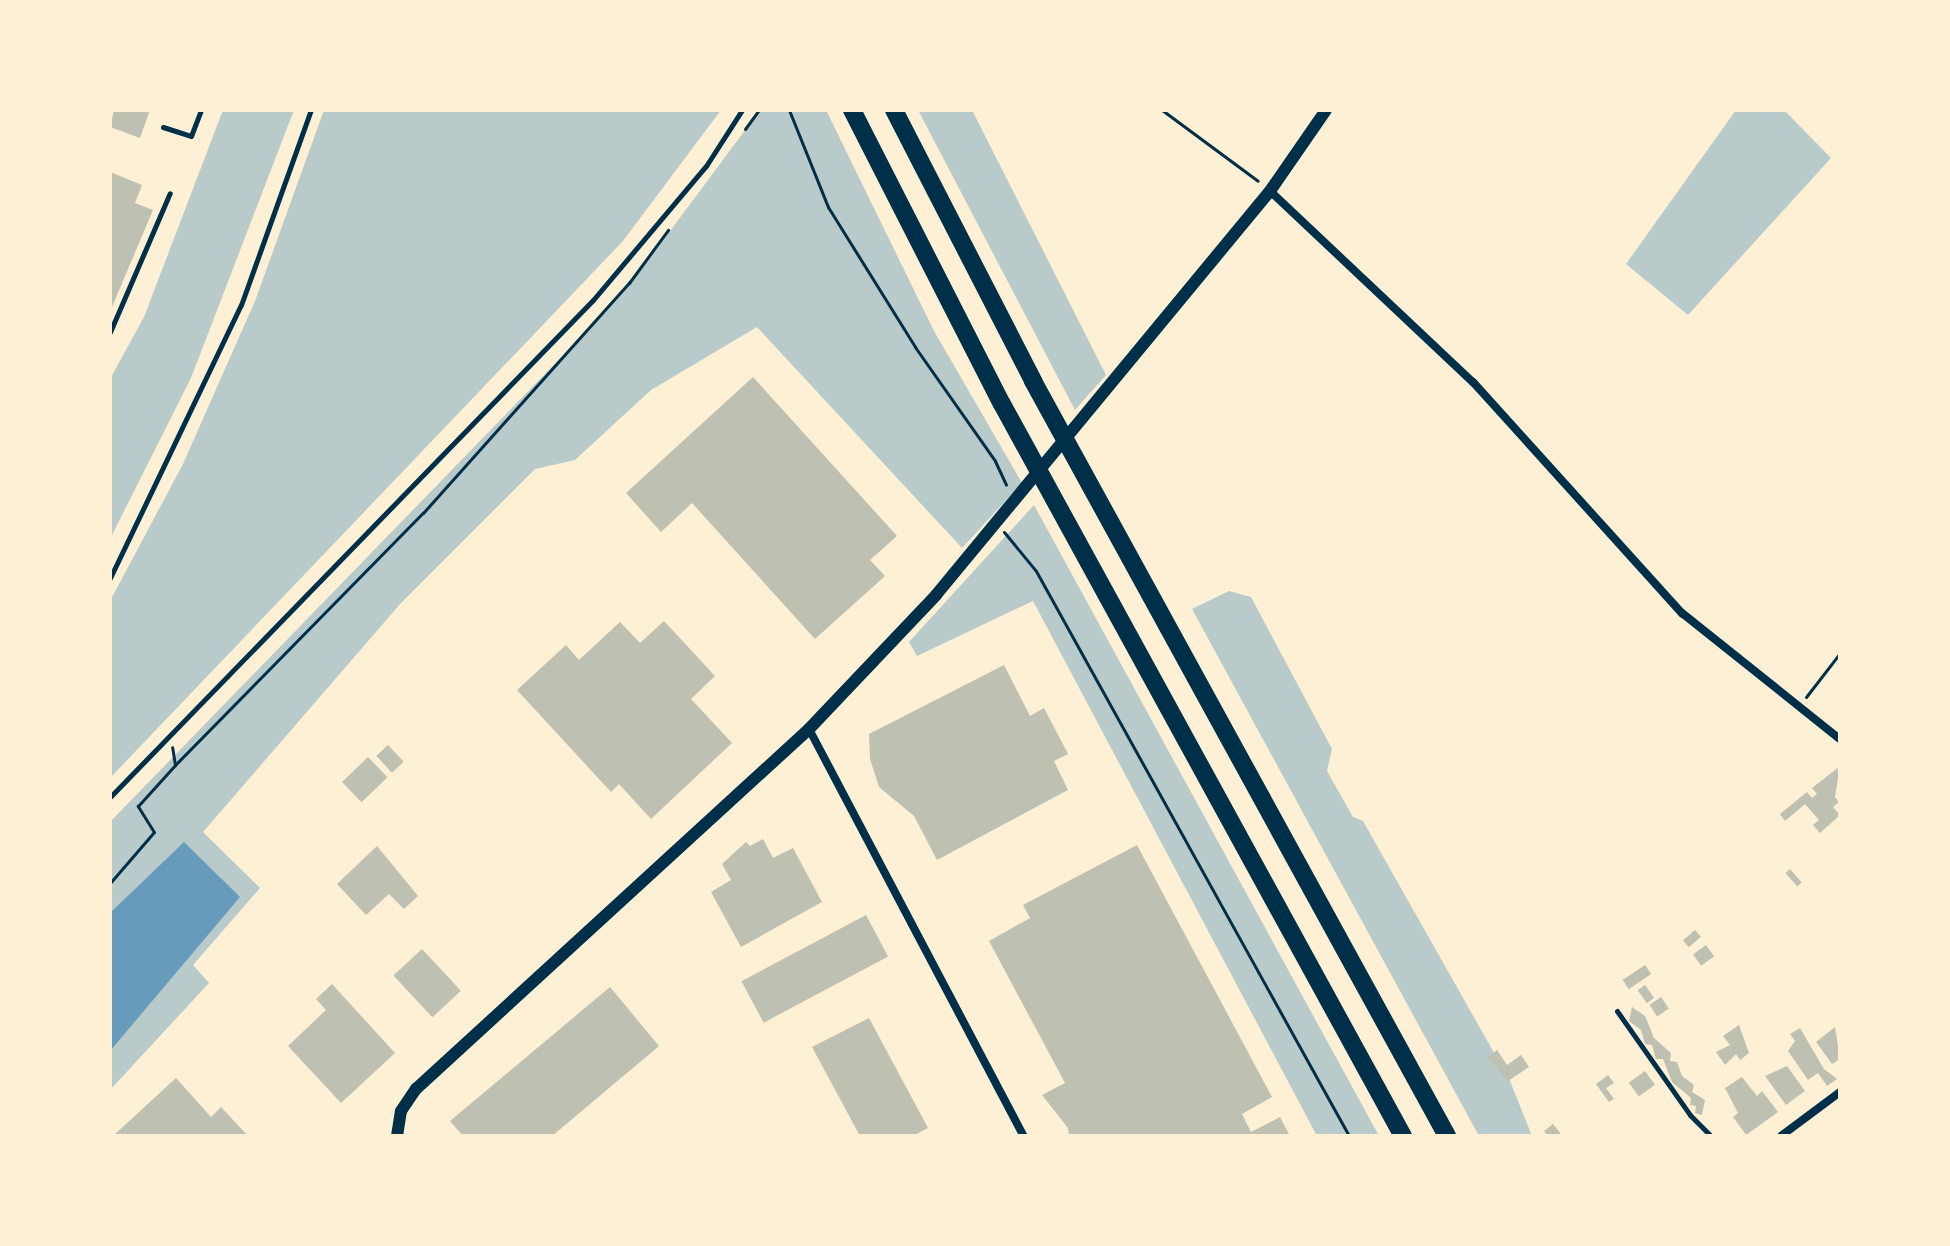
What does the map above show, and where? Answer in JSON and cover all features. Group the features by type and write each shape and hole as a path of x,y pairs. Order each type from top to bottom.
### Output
{"highway":[{"path":"852,110 1002,404 1403,1136"},
{"path":"894,110 1033,381 1447,1136"}],"street":[{"path":"397,1136 401,1111 416,1089 809,729 998,524 1270,191 1326,110"},
{"path":"1270,191 1473,382 1682,613 1840,739"},
{"path":"809,729 1024,1136"},
{"path":"1781,1136 1840,1092"}],"lane":[{"path":"163,127 191,136 201,110"},
{"path":"110,578 241,305 311,110"},
{"path":"110,797 593,300 706,166 742,110"},
{"path":"110,332 113,318 170,193"},
{"path":"1617,1011 1690,1115 1711,1136"}],"path":[{"path":"741,135 759,110"},
{"path":"789,110 828,207 915,347 995,461 1014,503"},
{"path":"1162,110 1270,191"},
{"path":"110,883 154,832 138,806 423,513 629,283 675,221"},
{"path":"998,524 1036,571 1349,1136"},
{"path":"1799,704 1840,653"},
{"path":"170,735 175,765"}],"shaded area":[{"path":"223,110 294,110 191,378 110,539 110,379 144,317"},
{"path":"324,110 721,110 623,241 110,778 110,601 183,464 255,301"},
{"path":"760,110 826,110 934,331 1022,483 962,548 757,327 651,390 575,460 535,469 401,603 203,832 260,888 193,965 209,983 110,1090 110,822 574,344 647,262"},
{"path":"918,110 972,110 1106,375 1075,410"},
{"path":"1736,110 1784,110 1831,158 1688,315 1626,264"},
{"path":"1034,505 1379,1136 1317,1136 1033,601 917,656 909,642"},
{"path":"1229,591 1251,597 1332,749 1327,771 1353,817 1363,821 1510,1081 1532,1136 1479,1136 1192,609"}],"water":[{"path":"184,842 240,897 110,1051 110,913"}],"building":[{"path":"114,110 150,110 140,138 110,127"},
{"path":"110,172 142,185 135,203 153,210 112,307"},
{"path":"753,377 897,536 870,560 885,576 815,639 692,503 661,532 626,493"},
{"path":"664,621 715,676 691,699 732,743 651,819 619,784 611,792 517,690 566,645 579,660 620,622 640,643"},
{"path":"1004,665 1030,716 1044,708 1068,754 1054,761 1068,790 937,860 914,816 879,787 870,759 869,734"},
{"path":"388,745 404,762 392,773 376,756"},
{"path":"368,757 387,777 362,802 342,782"},
{"path":"1840,766 1835,797 1839,802 1833,807 1840,815 1820,833 1813,825 1819,820 1805,804 1785,821 1780,814 1807,792 1812,798 1817,794 1812,788"},
{"path":"763,839 773,858 793,848 822,902 741,947 711,892 731,880 722,864 746,842 750,846"},
{"path":"1137,845 1272,1097 1242,1114 1251,1132 1280,1117 1290,1136 1069,1136 1068,1128 1042,1095 1065,1083 989,941 1030,918 1023,905"},
{"path":"377,846 418,896 404,909 389,894 366,915 337,884"},
{"path":"1790,869 1802,883 1797,887 1785,873"},
{"path":"866,915 888,956 764,1023 742,981"},
{"path":"1695,930 1701,937 1689,947 1683,940"},
{"path":"1706,945 1714,956 1701,966 1693,954"},
{"path":"422,949 461,991 432,1017 393,976"},
{"path":"1645,965 1651,974 1629,989 1623,980"},
{"path":"332,984 395,1053 341,1103 288,1046 326,1010 316,999"},
{"path":"1645,985 1654,998 1647,1003 1638,990"},
{"path":"610,987 659,1046 552,1136 463,1136 450,1121"},
{"path":"1661,997 1669,1009 1657,1016 1649,1005"},
{"path":"1632,1007 1645,1016 1654,1038 1671,1053 1670,1061 1677,1062 1682,1076 1694,1085 1692,1092 1705,1100 1702,1115 1695,1113 1696,1106 1690,1105 1691,1098 1672,1082 1663,1059 1656,1059 1652,1045 1645,1044 1641,1030 1629,1021"},
{"path":"869,1018 928,1128 913,1136 860,1136 812,1047"},
{"path":"1739,1025 1749,1053 1740,1060 1736,1054 1725,1065 1716,1052 1730,1045 1723,1036"},
{"path":"1835,1027 1840,1059 1832,1064 1816,1042"},
{"path":"1800,1028 1824,1069 1837,1079 1827,1086 1818,1073 1808,1080 1788,1051 1795,1041 1790,1034"},
{"path":"1497,1050 1507,1065 1521,1055 1529,1067 1508,1081 1488,1057"},
{"path":"1787,1066 1805,1091 1786,1105 1765,1076"},
{"path":"1645,1071 1655,1085 1639,1097 1629,1083"},
{"path":"1608,1075 1614,1083 1606,1088 1614,1099 1609,1102 1596,1084"},
{"path":"1742,1077 1757,1096 1762,1091 1778,1112 1746,1135 1733,1117 1738,1113 1725,1088"},
{"path":"176,1078 211,1117 221,1107 248,1136 113,1136"},
{"path":"1553,1124 1561,1134 1548,1136 1544,1131"}]}
